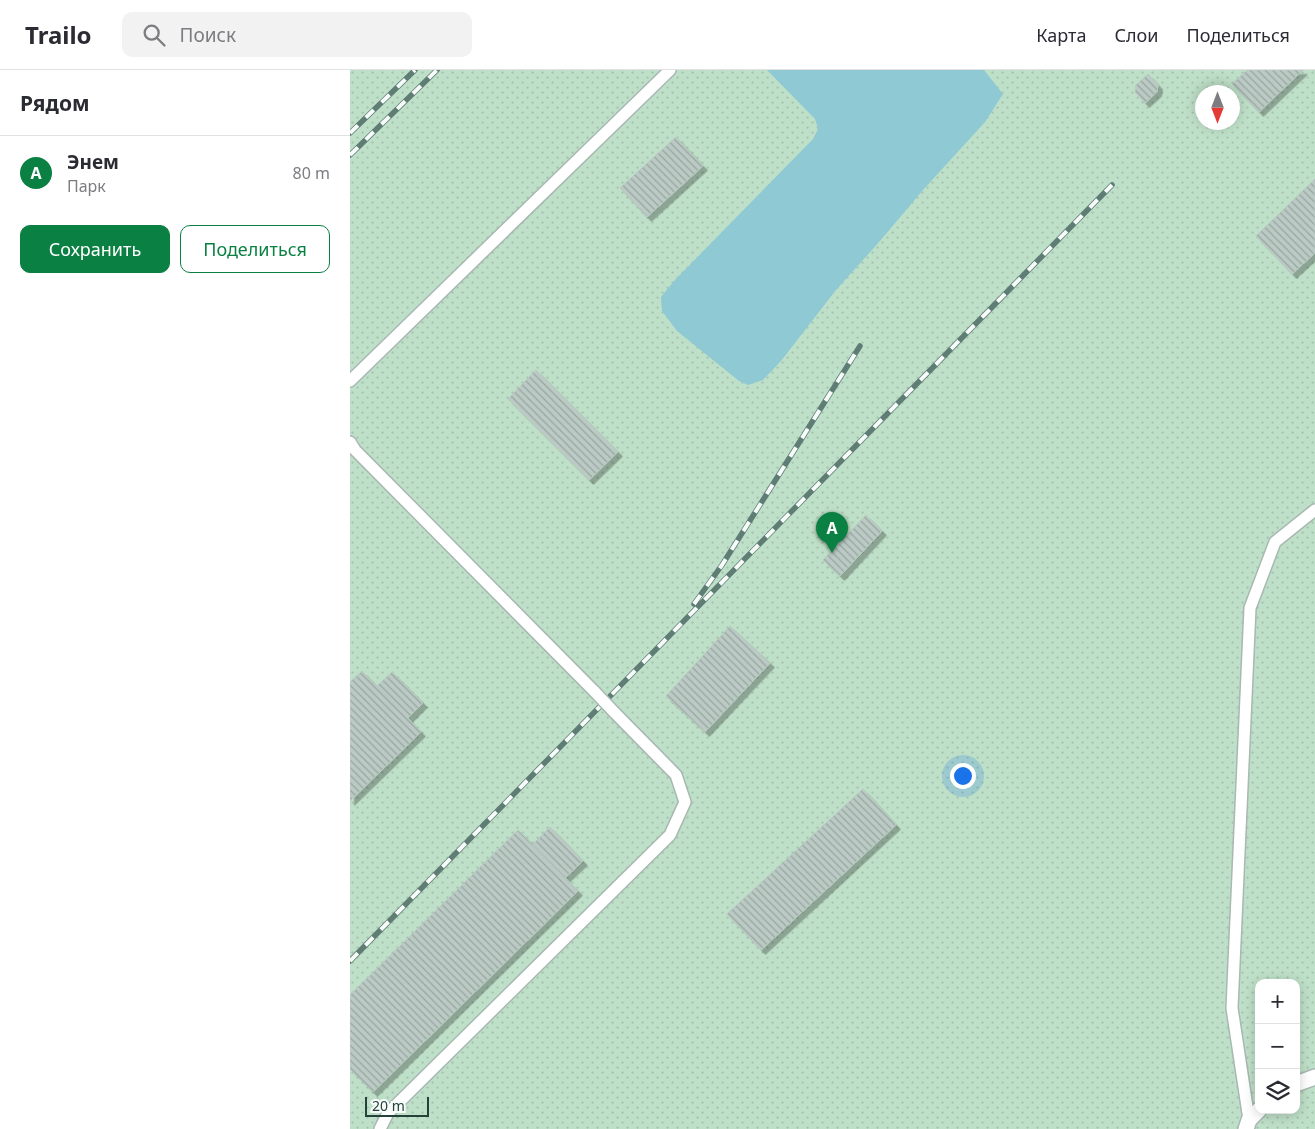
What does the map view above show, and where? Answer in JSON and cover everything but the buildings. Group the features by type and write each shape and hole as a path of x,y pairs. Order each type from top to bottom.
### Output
{"street":[{"path":"1300,1083 1315,1077"}],"lane":[{"path":"350,381 670,70"},
{"path":"350,442 354,450 676,775 685,802 670,835 388,1114 380,1129"},
{"path":"1251,1119 1232,1008 1250,608 1275,542 1315,510"}],"green space":[{"path":"350,70 1315,70 1315,1129 350,1129"}],"water":[{"path":"767,70 984,70 1003,94 985,122 836,290 781,361 763,380 748,385 739,381 677,331 662,311 661,297 674,281 813,139 818,129 815,119"}],"railway":[{"path":"350,133 415,70"},
{"path":"350,155 437,70"},
{"path":"350,961 1112,185"},
{"path":"694,604 722,565 860,346"}],"place":[{"name":"Энем","path":"832,553"}]}
